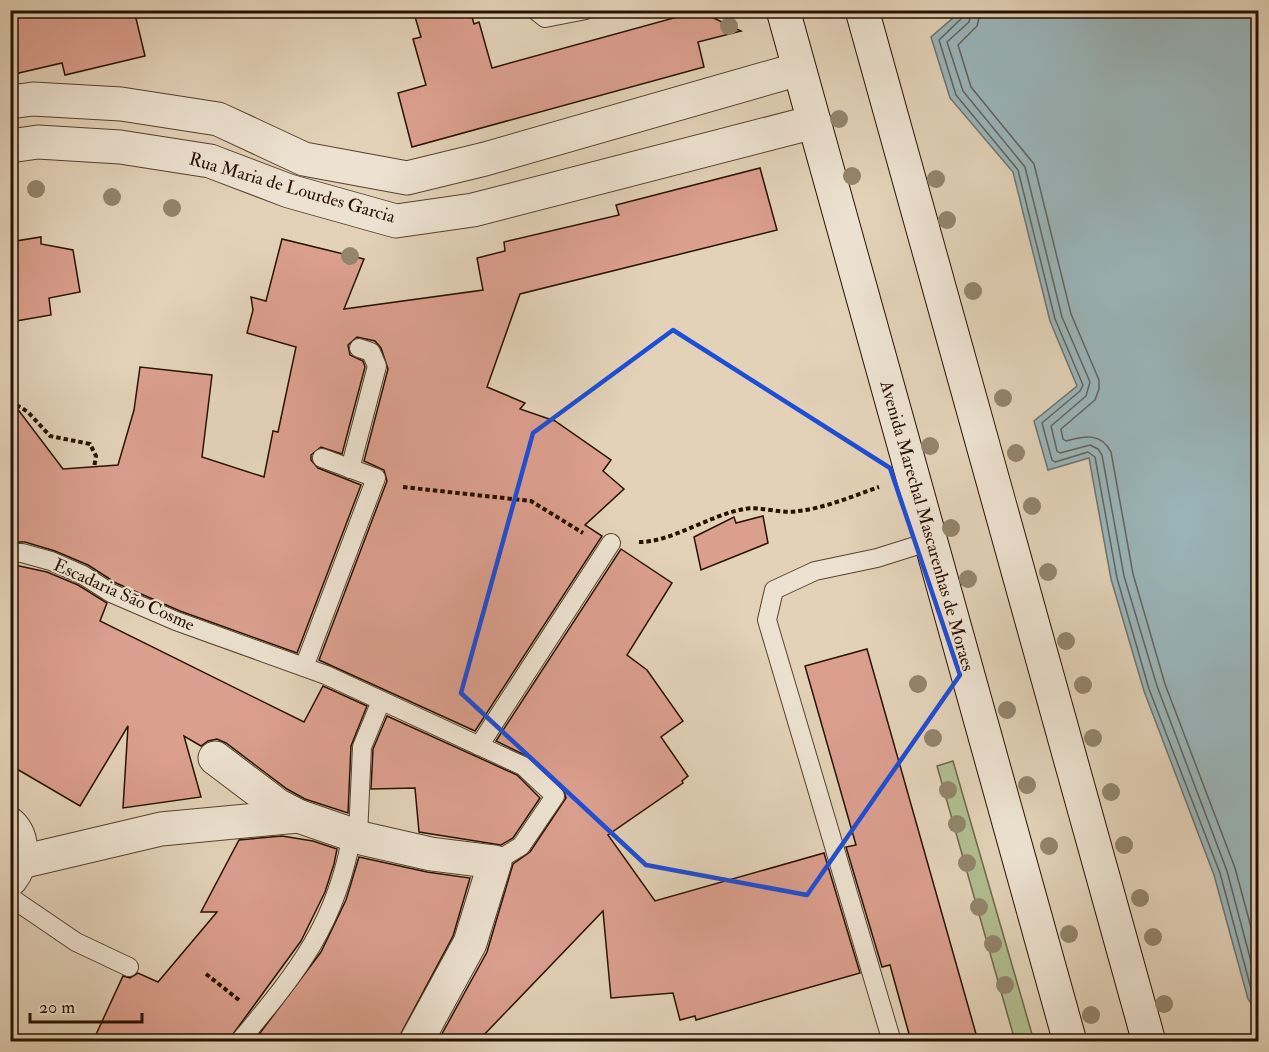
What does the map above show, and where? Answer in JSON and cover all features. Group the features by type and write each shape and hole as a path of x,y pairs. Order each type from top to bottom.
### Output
{"street":[{"name":"Avenida Marechal Mascarenhas de Moraes","path":"783,10 1070,1041"},
{"path":"862,10 1149,1041"},
{"name":"Rua Maria de Lourdes Garcia","path":"10,102 33,99 121,104 218,119 304,159 407,178 485,159 799,69"},
{"name":"Rua Maria de Lourdes Garcia","path":"10,146 38,142 120,147 210,161 289,191 396,221 473,210 814,122"},
{"path":"214,758 277,805 298,816 355,835 430,855 495,862 470,943 416,1041"},
{"path":"10,824 18,831 16,871 161,829 298,816"}],"lane":[{"path":"535,10 545,18 586,10"},
{"path":"350,469 377,366 371,352 359,348"},
{"path":"303,667 376,478 322,458"},
{"path":"892,1041 767,620 774,590 815,571 878,558 931,541"},
{"path":"479,746 610,543"},
{"name":"Escadaria São Cosme","path":"10,553 22,553 51,561 83,575 111,593 176,621 303,667 523,766 555,796 521,846 495,862"},
{"path":"239,1041 296,972 316,942 355,835 362,747 381,701"},
{"path":"10,897 76,942 129,967"}],"path":[{"path":"10,401 28,412 50,436 90,444 96,456 94,468"},
{"path":"376,478 401,486 531,501 598,542 654,543 706,520 747,508 776,513 800,511 913,476"},
{"path":"207,974 259,1017"}],"highlighted area":[{"path":"673,330 890,468 960,675 807,895 646,865 461,693 533,433"}],"green space":[{"path":"953,761 1034,1041 1015,1041 937,766"}],"water":[{"path":"961,11 1258,11 1258,1013 1248,999 1214,875 1144,691 1111,579 1089,458 1048,470 1034,421 1077,386 1050,321 1013,172 950,98 931,37"}],"building":[{"path":"10,10 134,10 145,56 65,75 62,63 10,75"},
{"path":"413,10 470,10 474,24 479,22 492,68 699,11 741,31 698,42 704,67 412,147 398,93 426,85 413,39 421,37"},
{"path":"760,168 777,230 520,294 487,387 525,403 520,409 555,421 611,460 603,471 624,489 585,525 602,536 475,731 319,660 387,481 384,470 364,461 388,369 381,348 375,341 357,337 348,345 350,355 363,361 365,367 342,454 321,447 311,455 311,460 318,468 361,485 297,653 180,611 116,583 88,565 55,551 25,542 10,542 10,399 63,469 118,465 134,410 140,367 212,375 202,457 264,477 273,431 278,432 296,347 247,333 253,310 251,297 266,301 282,239 364,259 344,309 483,290 477,258 505,251 504,242 619,215 616,205"},
{"path":"41,237 41,244 73,250 80,292 49,298 51,315 10,322 10,242"},
{"path":"763,516 768,543 701,570 694,537 734,517 736,523"},
{"path":"621,549 672,583 627,655 647,670 683,721 661,737 688,776 682,781 683,783 608,835 655,901 824,853 860,973 696,1020 695,1016 680,1020 673,993 611,998 603,911 478,1041 438,1041 487,952 513,864 530,852 566,798 563,788 531,758 496,741"},
{"path":"10,564 47,572 78,585 107,603 100,621 304,722 323,686 367,706 351,746 348,813 305,799 287,789 226,743 217,739 201,746 184,736 201,797 123,808 128,726 80,806 10,765"},
{"path":"867,649 978,1041 911,1041 890,965 882,967 846,847 856,845 805,666"},
{"path":"387,716 517,775 540,798 513,838 501,845 419,832 415,788 371,789 373,749"},
{"path":"282,836 313,841 337,849 334,864 325,892 301,941 228,1041 93,1041 123,976 130,978 138,973 158,982 217,912 201,912 239,840"},
{"path":"359,857 427,872 470,878 453,936 397,1041 254,1041 321,952 346,900"}]}
